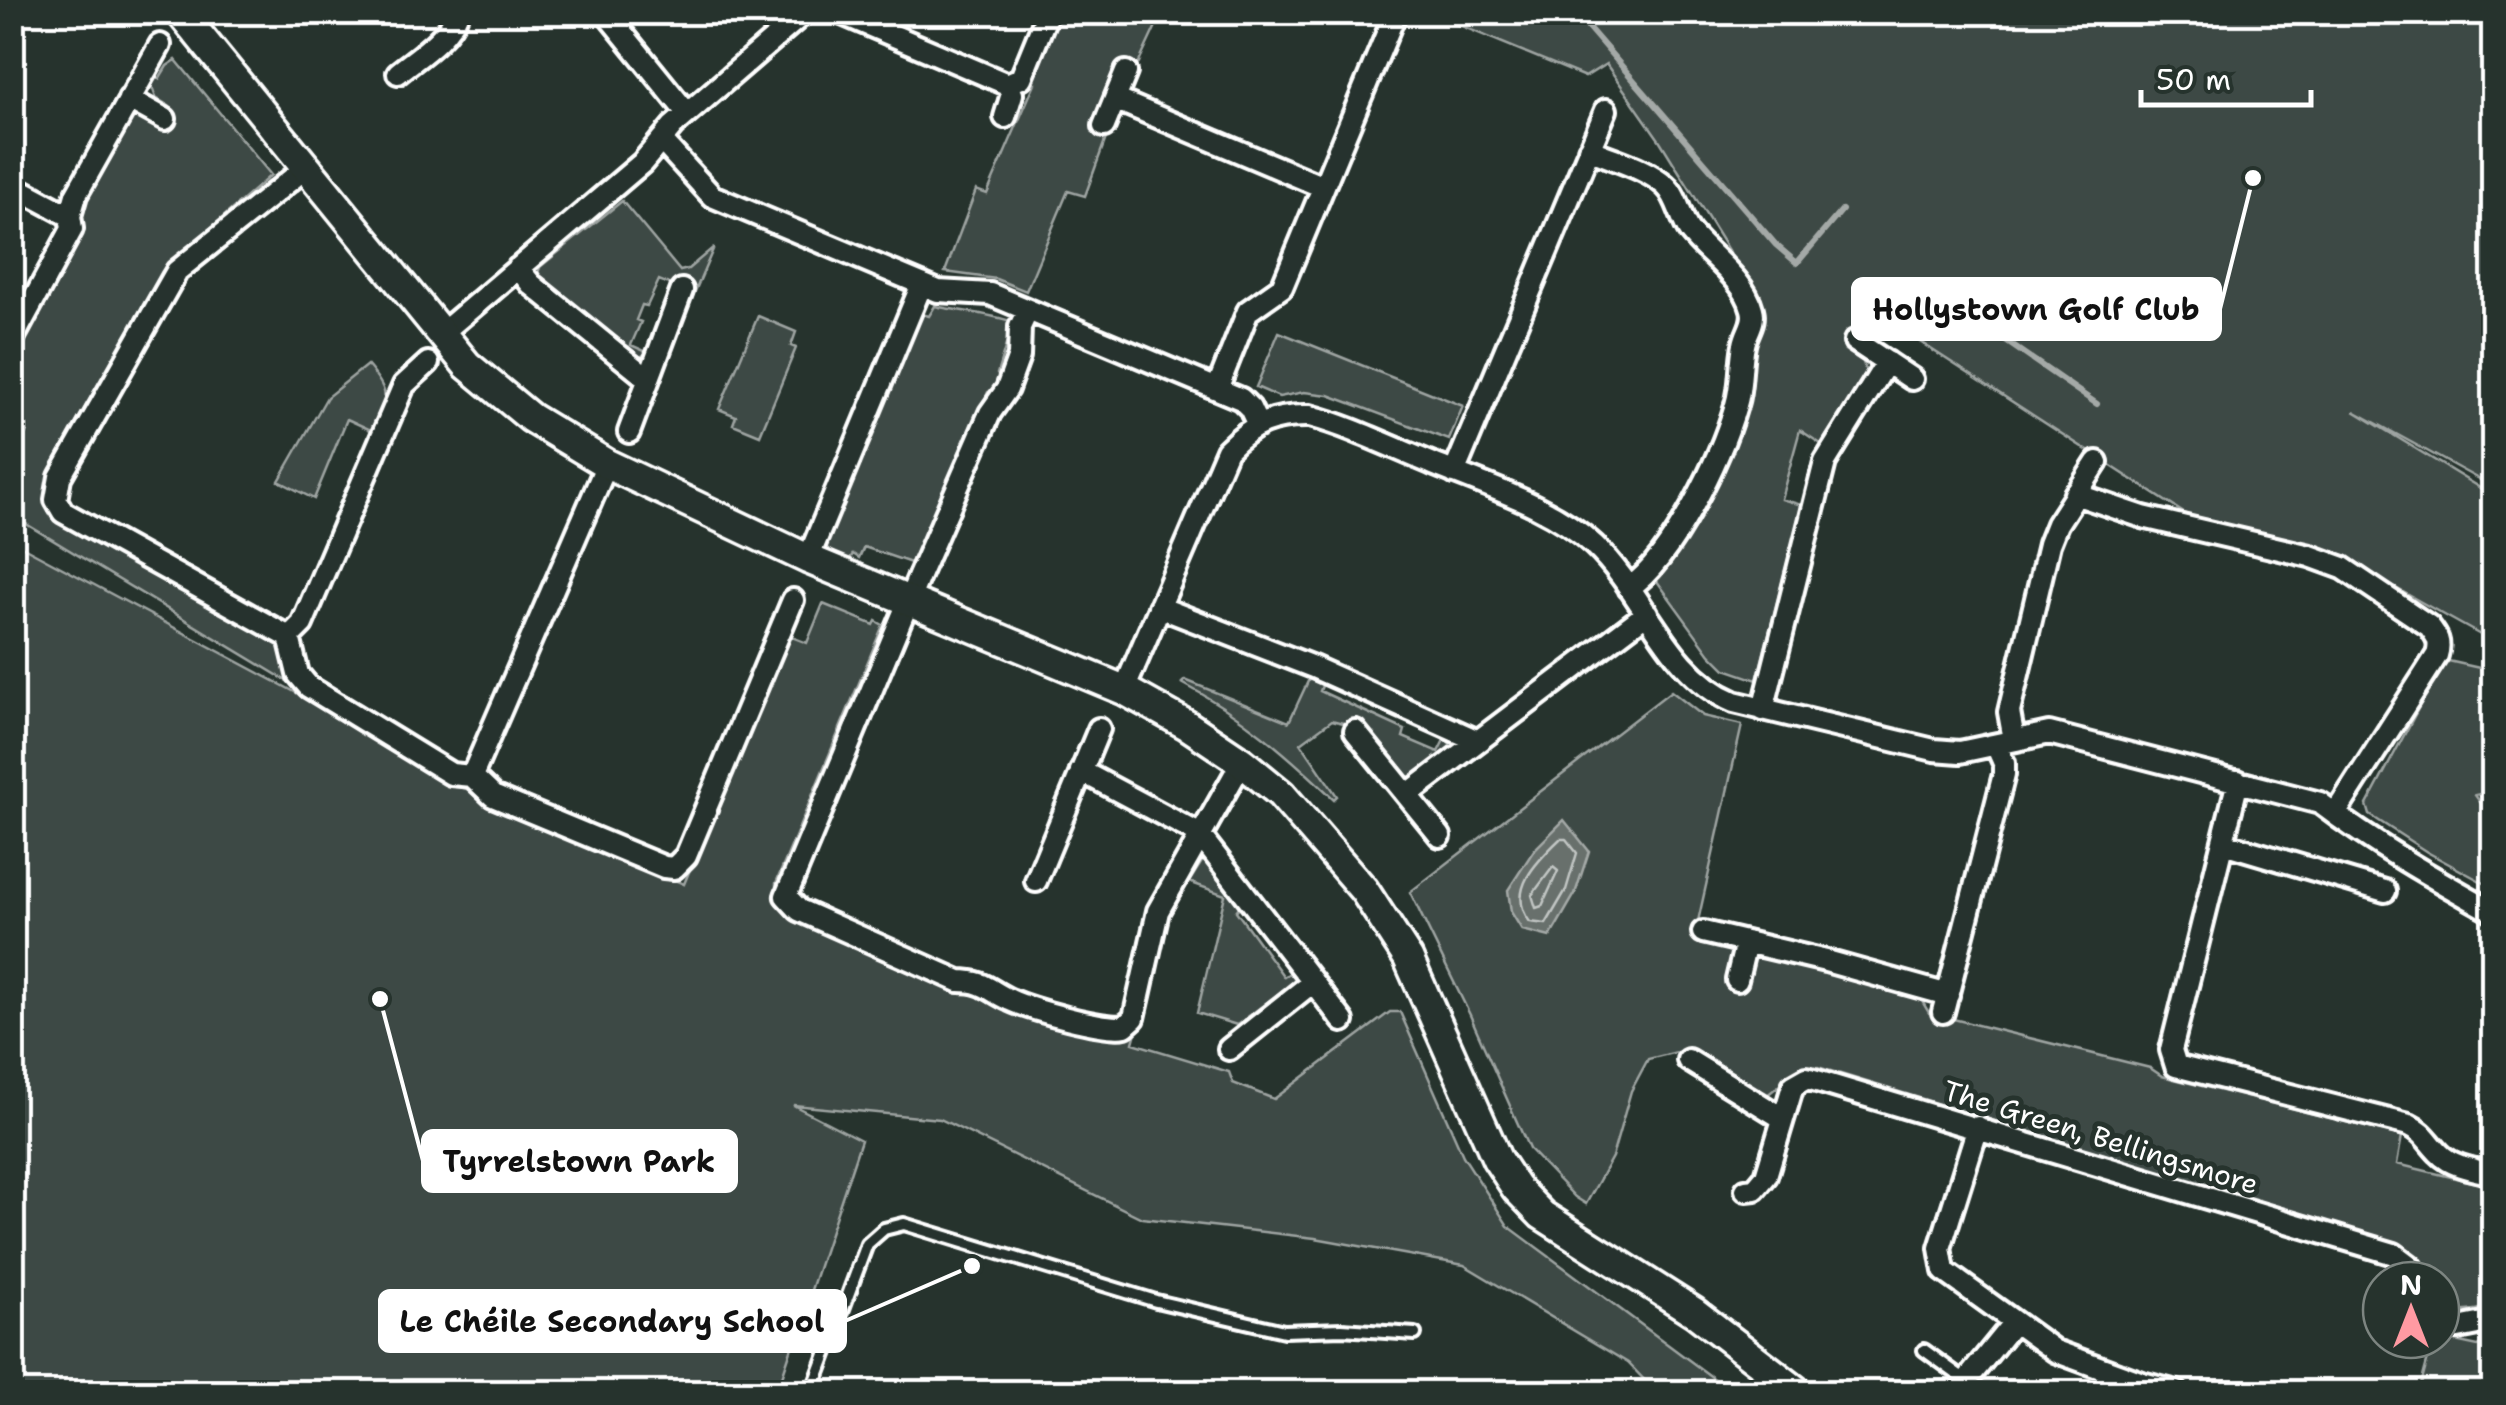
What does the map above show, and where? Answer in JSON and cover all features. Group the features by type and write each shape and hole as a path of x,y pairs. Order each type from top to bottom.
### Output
{"street":[{"path":"180,12 442,334 498,394 608,464 908,602 1124,690 1242,762 1280,794 1318,833 1388,924 1440,1025 1497,1159 1516,1188 1542,1215 1694,1312 1798,1392"},
{"path":"398,73 439,40 458,12"},
{"path":"604,12 687,113"},
{"path":"442,334 642,163 687,113 805,12"},
{"path":"838,12 1008,84 1012,94 1004,117"},
{"path":"1008,84 1020,78 1048,12"},
{"path":"1217,388 1248,312 1282,287 1396,12"},
{"path":"12,340 72,229 70,216 76,194 160,46"},
{"path":"1104,126 1126,72"},
{"path":"129,99 164,119"},
{"path":"1115,99 1324,187"},
{"path":"1454,473 1606,110"},
{"path":"661,140 712,196 938,291 990,294 1217,388 1241,399 1257,424"},
{"path":"1589,150 1667,186 1693,236 1739,286 1753,310 1736,406 1700,491 1646,576 1629,588"},
{"path":"308,166 177,271 56,488 56,500 63,512 290,638 298,674 309,687 451,774 472,776 492,796 664,868 674,868 686,856 792,600"},
{"path":"12,185 70,216"},
{"path":"518,268 531,284 648,379"},
{"path":"808,558 922,284"},
{"path":"629,432 682,290"},
{"path":"1028,310 1020,327 1018,356 1008,388 990,413 786,896 792,905 960,981 976,981 994,988 1007,1000 1115,1029 1134,1018 1158,911 1242,762"},
{"path":"1855,341 1912,379"},
{"path":"1763,710 1825,462 1887,362"},
{"path":"290,638 302,624 404,385 428,363"},
{"path":"1124,690 1227,450 1257,424 1288,415 1310,416 1562,521 1593,544 1695,679 1714,694 1763,710 1934,750 1960,752 2049,733 2320,803 2417,869 2494,912"},
{"path":"1702,932 1945,1003 2004,774 2009,712 2049,544 2056,524 2097,462"},
{"path":"472,776 608,464"},
{"path":"2074,494 2144,517 2310,556 2343,568 2429,626 2438,637 2437,655 2335,814"},
{"path":"1159,607 1313,668 1478,741"},
{"path":"1407,795 1646,613"},
{"path":"1036,882 1098,729"},
{"path":"1355,731 1440,836"},
{"path":"1081,770 1200,834 1343,1022"},
{"path":"2238,781 2171,1050 2176,1066 2409,1125 2420,1130 2440,1156 2454,1164 2494,1174"},
{"path":"2224,843 2385,891"},
{"path":"1737,980 1746,942"},
{"path":"1229,1049 1313,982"},
{"path":"1688,1060 1782,1118"},
{"name":"The Green, Bellingsmore","path":"1746,1190 1755,1189 1766,1176 1792,1086 1807,1078 2394,1254 2402,1260"},
{"path":"1978,1127 1940,1248 1944,1271 2073,1360 2178,1392"},
{"path":"1974,1387 2014,1322"},
{"path":"2461,1328 2494,1322"}],"lane":[{"path":"812,1392 866,1244 884,1230 904,1224 1156,1301 1284,1331 1342,1329 1414,1334"},
{"path":"1924,1350 1974,1387"}],"shaded area":[{"path":"1438,12 2493,13 2493,487 2354,411 2493,496 2493,642 2320,546 2190,517 1886,320 1872,340 1856,331 1845,350 1863,362 1866,373 1821,444 1800,430 1781,499 1802,505 1757,680 1725,669 1654,577 1743,412 1760,314 1754,292 1660,141 1606,64 1585,77 1437,16"},
{"path":"1057,13 1162,13 1135,71 1119,65 1096,120 1110,127 1085,196 1068,191 1026,291 996,279 945,272 976,190 987,194 1035,83 1028,77"},
{"path":"176,60 271,175 162,271 50,469 47,497 282,643 287,681 13,516 13,356 80,235 81,205 131,116 139,113 162,121 169,106 156,98 150,81 152,75 159,79"},
{"path":"622,201 680,271 714,247 694,294 659,280 636,320 641,322 631,345 647,352 636,361 536,279 540,267"},
{"path":"935,306 1013,322 997,374 1004,382 1000,389 988,392 921,551 911,563 864,547 859,558 853,554 848,562 831,553 825,545 825,534 919,313 929,316"},
{"path":"758,316 796,332 791,346 796,348 760,435 733,424 736,416 719,409"},
{"path":"1279,332 1463,406 1449,440 1329,395 1304,392 1279,397 1256,387"},
{"path":"367,365 385,396 373,431 347,419 314,499 279,481 327,397"},
{"path":"12,541 291,690 462,787 684,884 784,641 792,637 807,643 823,604 874,625 876,621 883,625 776,883 779,899 787,909 1042,1013 1139,1021 1133,1043 1229,1072 1233,1083 1274,1099 1390,1012 1400,1012 1463,1156 1508,1226 1732,1392 1656,1392 1628,1363 1464,1265 1315,1238 1142,1218 940,1119 793,1105 861,1140 777,1392 13,1392"},
{"path":"2444,660 2493,671 2493,796 2489,792 2475,795 2493,820 2493,872 2488,885 2370,815 2367,805"},
{"path":"1310,677 1323,683 1320,691 1405,730 1403,737 1438,752 1446,736 1449,752 1407,780 1355,726 1332,720 1301,743 1337,796 1334,799 1262,736 1182,683 1185,680 1289,722"},
{"path":"1671,691 1703,716 1742,725 1694,939 1919,996 1929,1013 2402,1136 2397,1164 2493,1187 2493,1305 2461,1311 2461,1260 2414,1260 2410,1251 2394,1243 1818,1067 1795,1073 1766,1096 1689,1049 1648,1059 1631,1091 1612,1157 1586,1204 1529,1149 1410,892"},
{"path":"1203,860 1209,862 1242,903 1236,911 1284,977 1295,969 1295,981 1237,1025 1197,1013 1225,895 1189,882"},
{"path":"2493,1341 2487,1373 2490,1392 2419,1392 2428,1360 2461,1360 2461,1342 2478,1346"}],"water":[{"path":"1564,820 1589,851 1575,894 1550,937 1522,930 1511,912 1508,890 1534,850"}],"waterway":[{"path":"1575,12 1776,245 1797,263 1842,210"},
{"path":"1958,308 2097,404"}],"place":[{"name":"Hollystown Golf Club","path":"2253,178"},
{"name":"Tyrrelstown Park","path":"380,999"},
{"name":"Le Chéile Secondary School","path":"972,1266"}]}
